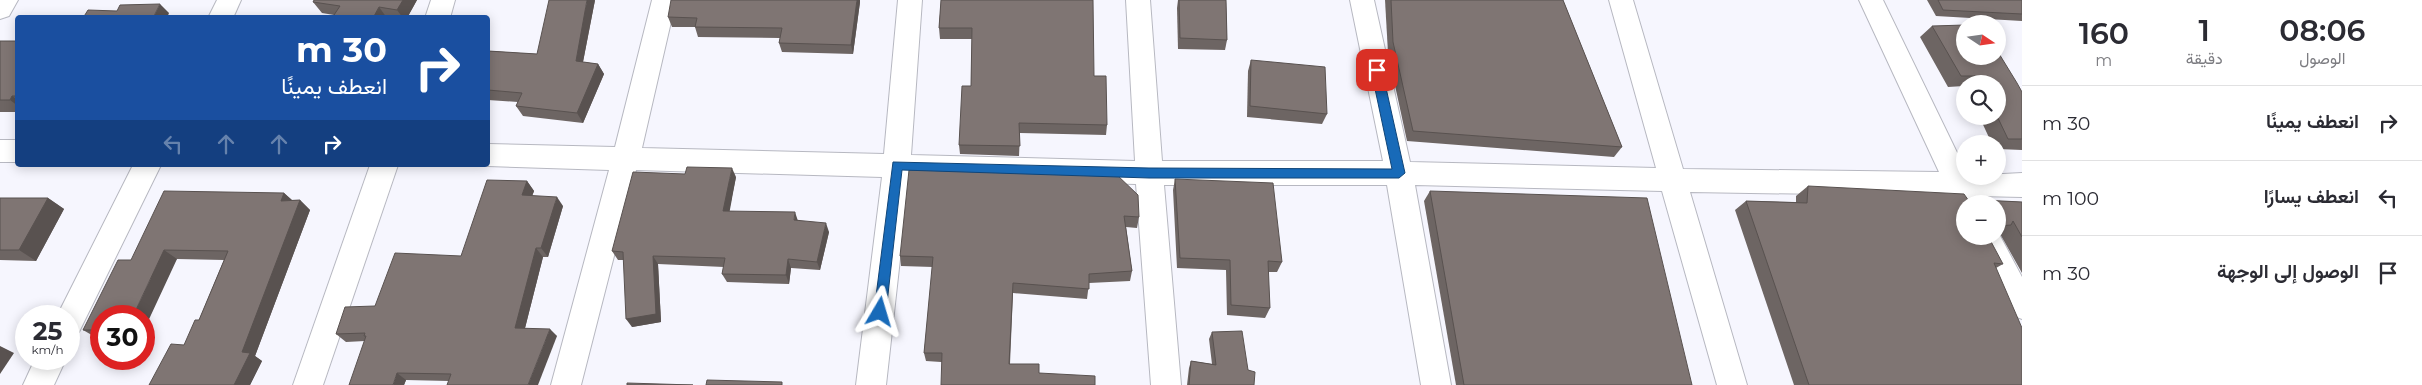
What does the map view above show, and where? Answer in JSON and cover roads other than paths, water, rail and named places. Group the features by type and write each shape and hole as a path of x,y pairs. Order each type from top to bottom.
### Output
{"street":[{"path":"0,9 6,0"},
{"path":"222,15 229,0"},
{"path":"438,15 443,0"},
{"path":"566,385 626,158 664,0"},
{"path":"871,385 897,165 910,0"},
{"path":"1138,0 1149,173 1166,385"},
{"path":"1362,0 1399,173 1436,385"},
{"path":"1621,0 1732,385"},
{"path":"1871,0 1963,194"},
{"path":"0,151 15,151"},
{"path":"490,155 1149,173 1399,173 1674,180 1963,194 2022,185"},
{"path":"77,305 146,167"},
{"path":"308,385 383,167"},
{"path":"1990,245 2022,306"},
{"path":"38,385 46,370"}]}
